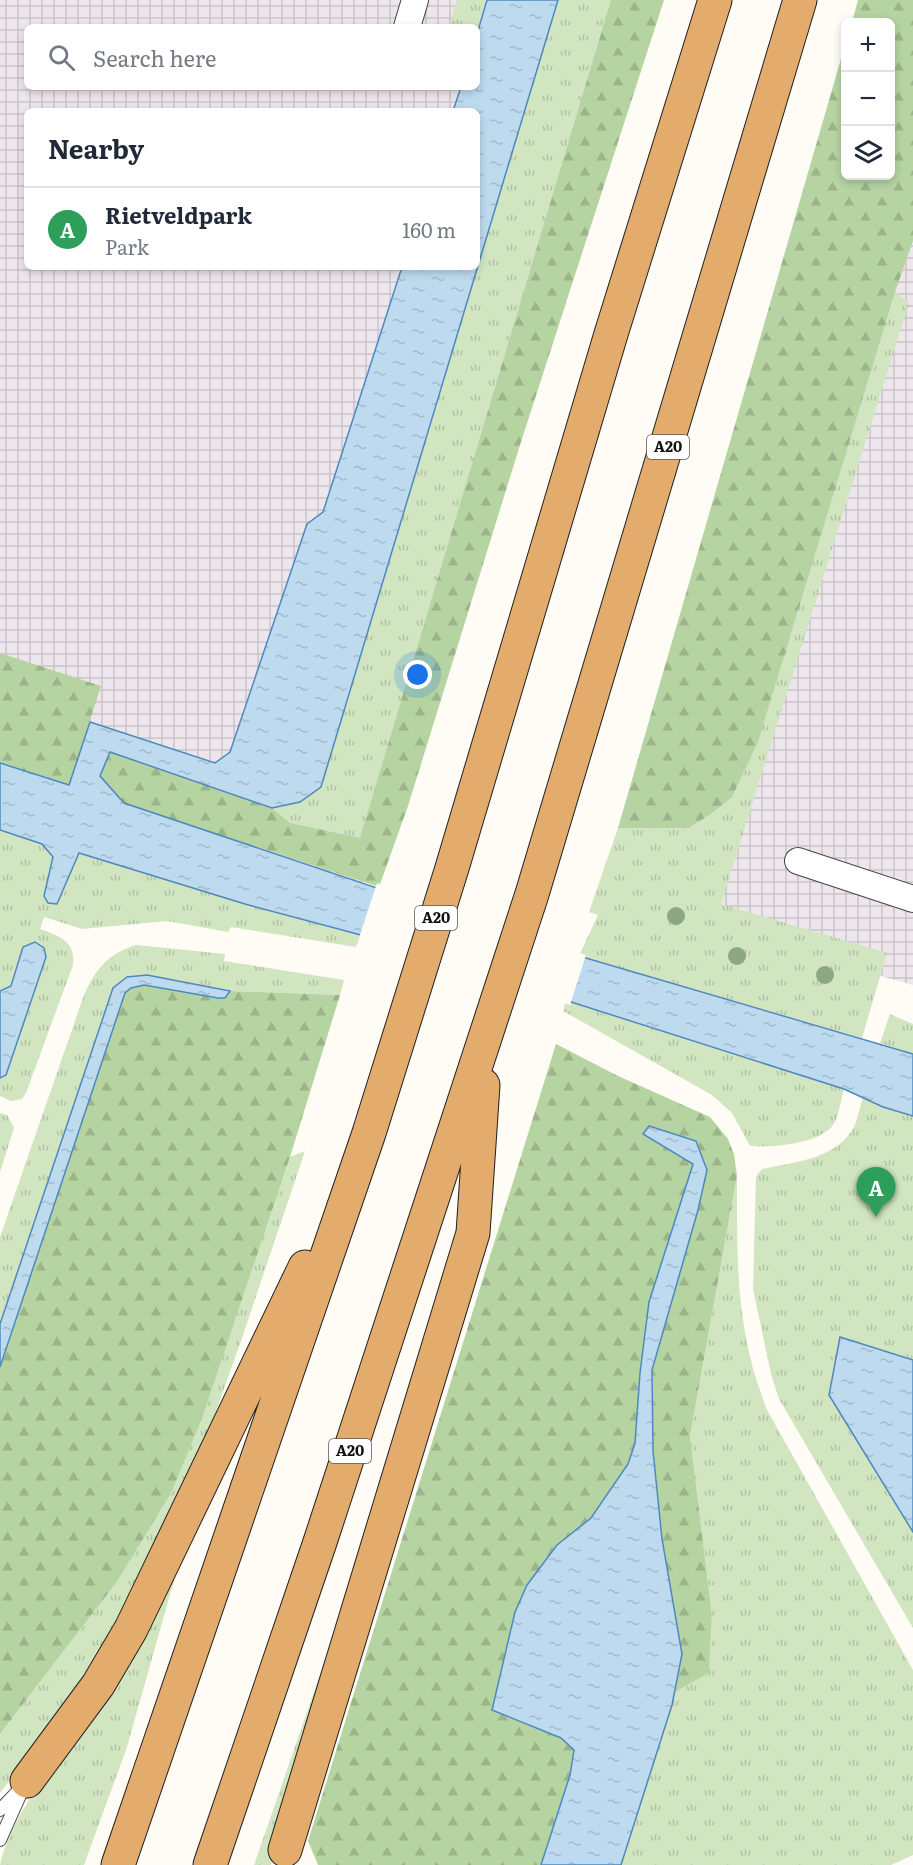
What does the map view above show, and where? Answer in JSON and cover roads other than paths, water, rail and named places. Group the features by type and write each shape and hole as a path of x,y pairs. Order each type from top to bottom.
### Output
{"highway":[{"name":"A20","path":"118,1865 369,1133 452,868 611,334 715,0"},
{"name":"A20","path":"210,1865 324,1531 532,894 800,0"},
{"name":"A20","path":"285,1857 473,1233 486,1035"},
{"name":"A20","path":"27,1781 98,1685 131,1629 369,1133"}],"street":[{"path":"408,24 415,0"},
{"path":"798,861 913,899"}],"lane":[{"name":"A20","path":"0,1810 27,1781"},
{"name":"A20","path":"0,1840 27,1781"}],"water":[{"path":"487,0 558,0 480,259 480,108 454,108 460,90 480,90 480,24"},
{"path":"401,270 477,270 321,787 300,802 272,808 110,752 100,776 124,803 579,956 913,1054 913,1116 883,1107 844,1089 361,935 245,904 79,853 57,904 48,903 44,896 53,857 42,844 0,830 0,763 69,785 90,722 215,763 230,752 307,524 323,512"},
{"path":"35,942 44,948 46,957 6,1075 0,1078 0,991 11,986 23,947"},
{"path":"147,975 230,991 225,998 218,998 144,985 131,988 125,993 0,1367 0,1324 113,988 127,977"},
{"path":"649,1126 696,1141 707,1170 698,1210 652,1370 653,1451 662,1539 682,1654 672,1705 621,1865 541,1865 570,1775 574,1750 561,1738 492,1710 515,1612 527,1585 557,1545 591,1518 628,1464 635,1443 640,1373 649,1302 693,1164 643,1134"},
{"path":"840,1337 913,1360 913,1532 829,1395"}],"place":[{"name":"Rietveldpark","path":"876,1217"}]}
